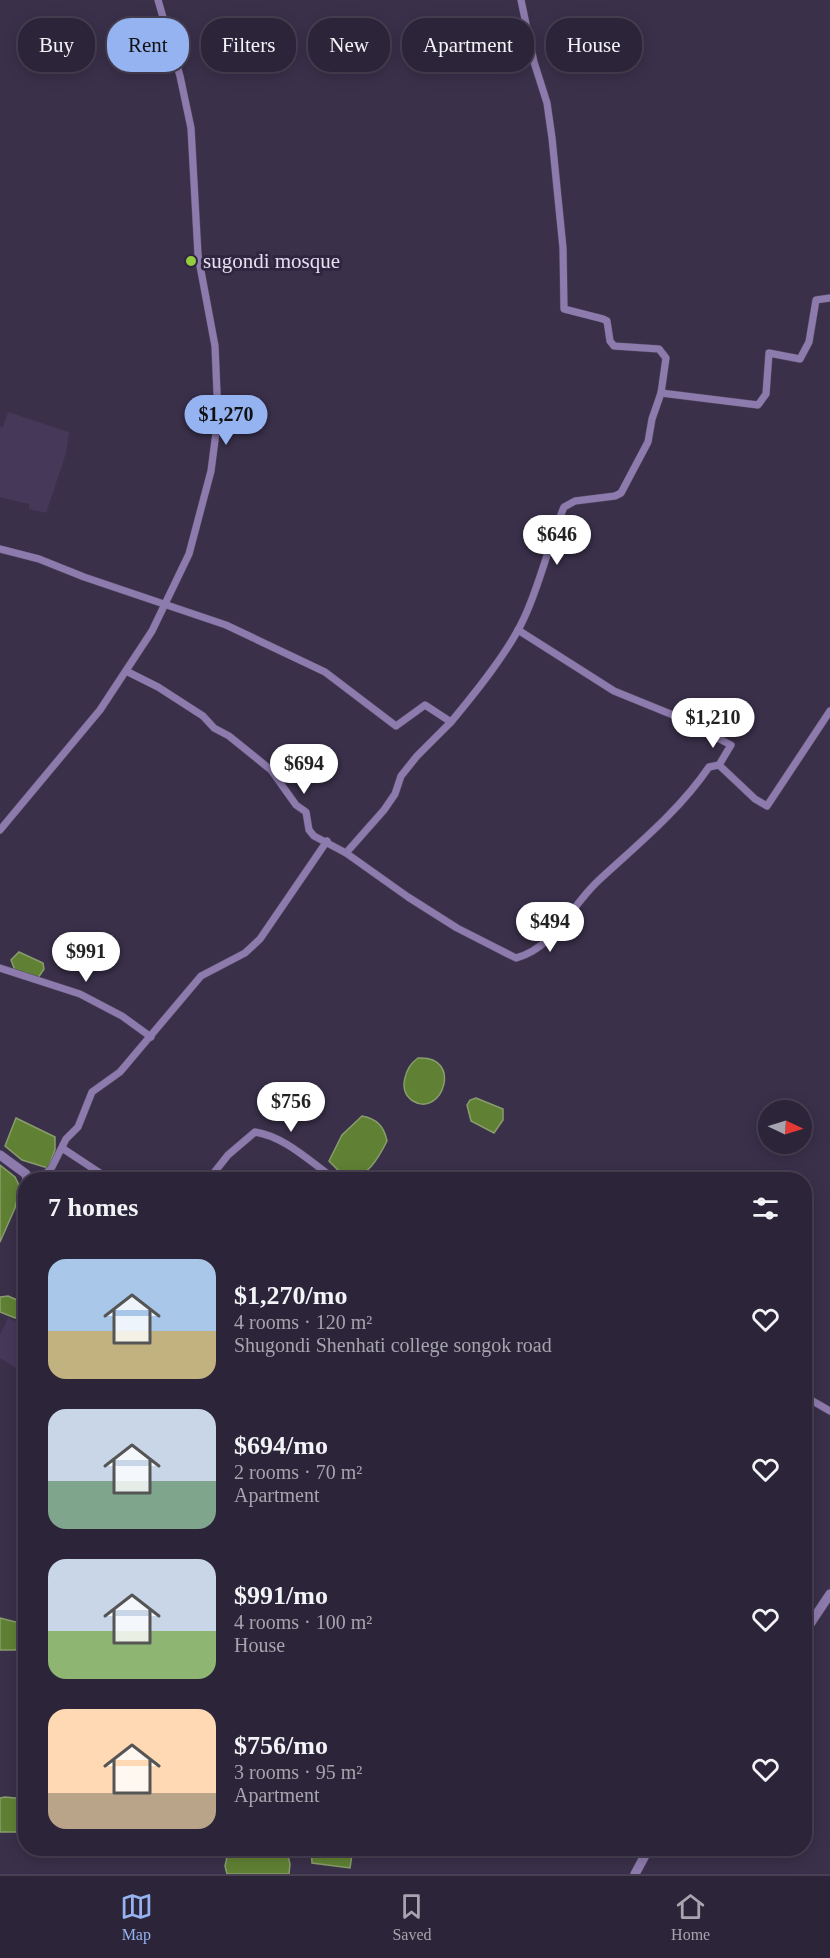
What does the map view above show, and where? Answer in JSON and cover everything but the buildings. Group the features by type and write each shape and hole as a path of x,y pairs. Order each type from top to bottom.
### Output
{"street":[{"path":"0,830 100,710 166,605 189,554 211,471 218,417 215,346 198,255 191,128 180,76 158,0"},
{"path":"346,853 384,810 395,794 401,776 451,722 518,630 535,592 564,507 575,501 615,496 621,493 648,442 652,419 661,393 666,357 664,352 647,347 614,346 610,341 607,321 564,309 563,248 552,138 547,103 534,62 521,0"},
{"path":"661,393 701,396 758,405 766,394 769,353 800,359 809,342 816,300 830,298"},
{"path":"0,549 39,559 84,577 226,625 325,672 396,726 425,705 451,722"},
{"path":"126,671 158,687 203,716 214,728 229,736 271,770 296,805 306,812 309,830 314,836 346,853 408,897 458,928 516,958 531,954 560,927 597,882 626,858 689,795 709,767 719,765 731,745 673,715 614,691 518,630"},
{"path":"719,765 755,799 767,806 830,711"},
{"path":"47,1172 66,1139 78,1127 92,1092 120,1072 201,976 245,953 260,939 327,841"},
{"path":"0,968 80,994 122,1016 151,1037"},
{"path":"215,1172 228,1155 255,1132 269,1134 325,1172"},
{"path":"62,1148 98,1172"},
{"path":"0,1155 23,1172"},
{"path":"812,1401 830,1411"},
{"path":"812,1621 830,1594"},
{"path":"635,1874 645,1856"}],"shaded area":[{"path":"8,412 69,432 66,453 46,513 29,509 29,504 0,497 0,427 3,427"},
{"path":"19,952 43,963 44,969 38,978 16,973 11,960"},
{"path":"418,1058 432,1060 441,1066 444,1075 444,1085 439,1095 423,1104 408,1097 404,1085 409,1067"},
{"path":"476,1098 503,1109 503,1120 494,1133 471,1121 467,1105 470,1100"},
{"path":"362,1116 379,1124 387,1141 372,1166 365,1172 340,1172 329,1161 342,1135"},
{"path":"16,1118 55,1137 55,1150 48,1168 22,1160 5,1146"},
{"path":"0,1165 15,1177 18,1183 18,1195 0,1242"},
{"path":"8,1296 18,1300 18,1317 0,1312 0,1297"},
{"path":"8,1318 18,1322 18,1370 0,1358 0,1335"},
{"path":"0,1618 18,1622 18,1648 0,1650"},
{"path":"0,1798 18,1798 18,1832 0,1832"},
{"path":"227,1856 288,1856 290,1864 289,1874 227,1874 225,1866"},
{"path":"312,1856 352,1856 350,1868 312,1863"}],"place":[{"name":"sugondi mosque","path":"191,261"}]}
